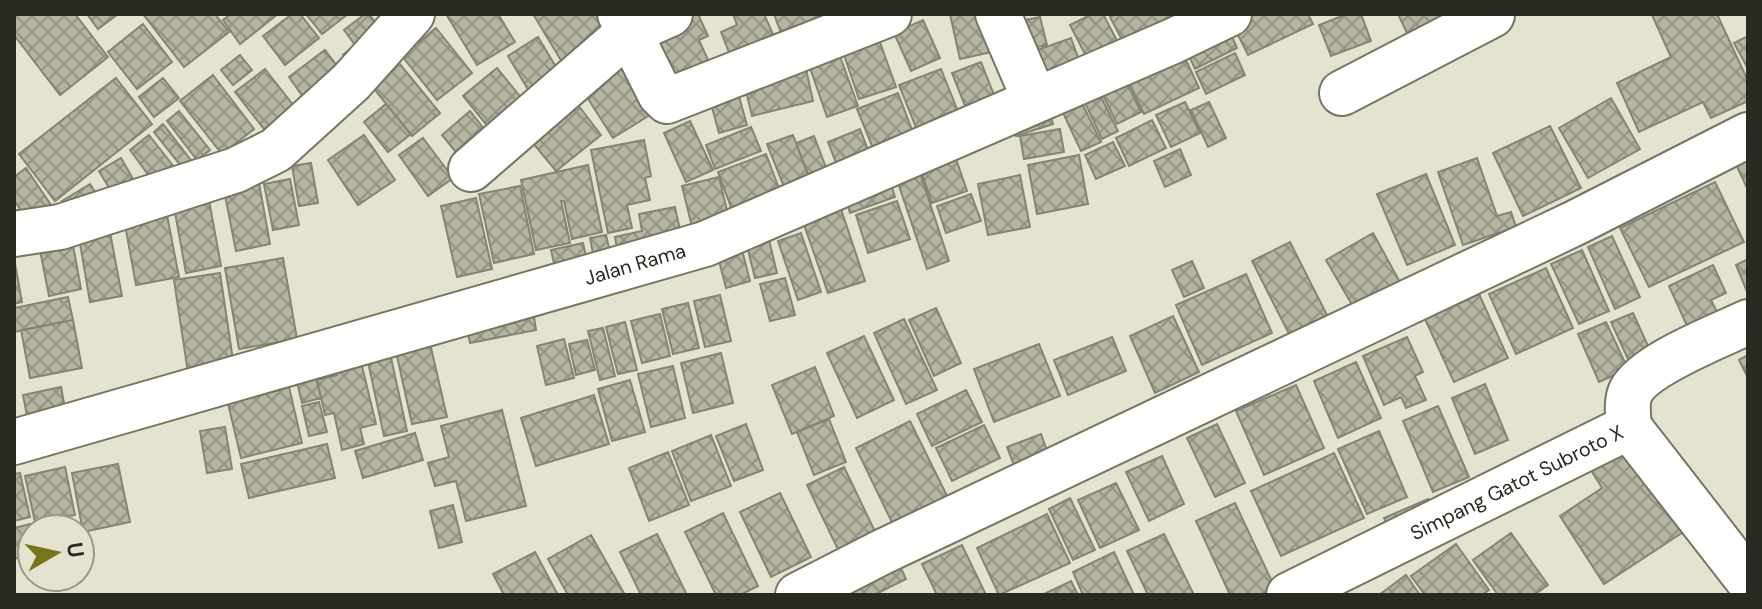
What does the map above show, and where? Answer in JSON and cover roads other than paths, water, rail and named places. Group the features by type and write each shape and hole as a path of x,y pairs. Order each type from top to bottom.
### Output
{"street":[{"path":"471,169 624,23 670,14"},
{"path":"624,23 660,94 667,101 672,101 889,14"},
{"path":"998,14 1035,100"},
{"name":"Jalan Rama","path":"14,442 705,244 1229,14"},
{"path":"1342,93 1491,14 1499,14"},
{"path":"14,234 60,227 207,180 276,150 351,82 396,20"},
{"path":"798,595 882,552 1575,223 1748,135"},
{"name":"Simpang Gatot Subroto X","path":"1289,595 1629,427 1630,392 1642,376 1660,364 1748,322"},
{"path":"1629,427 1748,580"}]}
